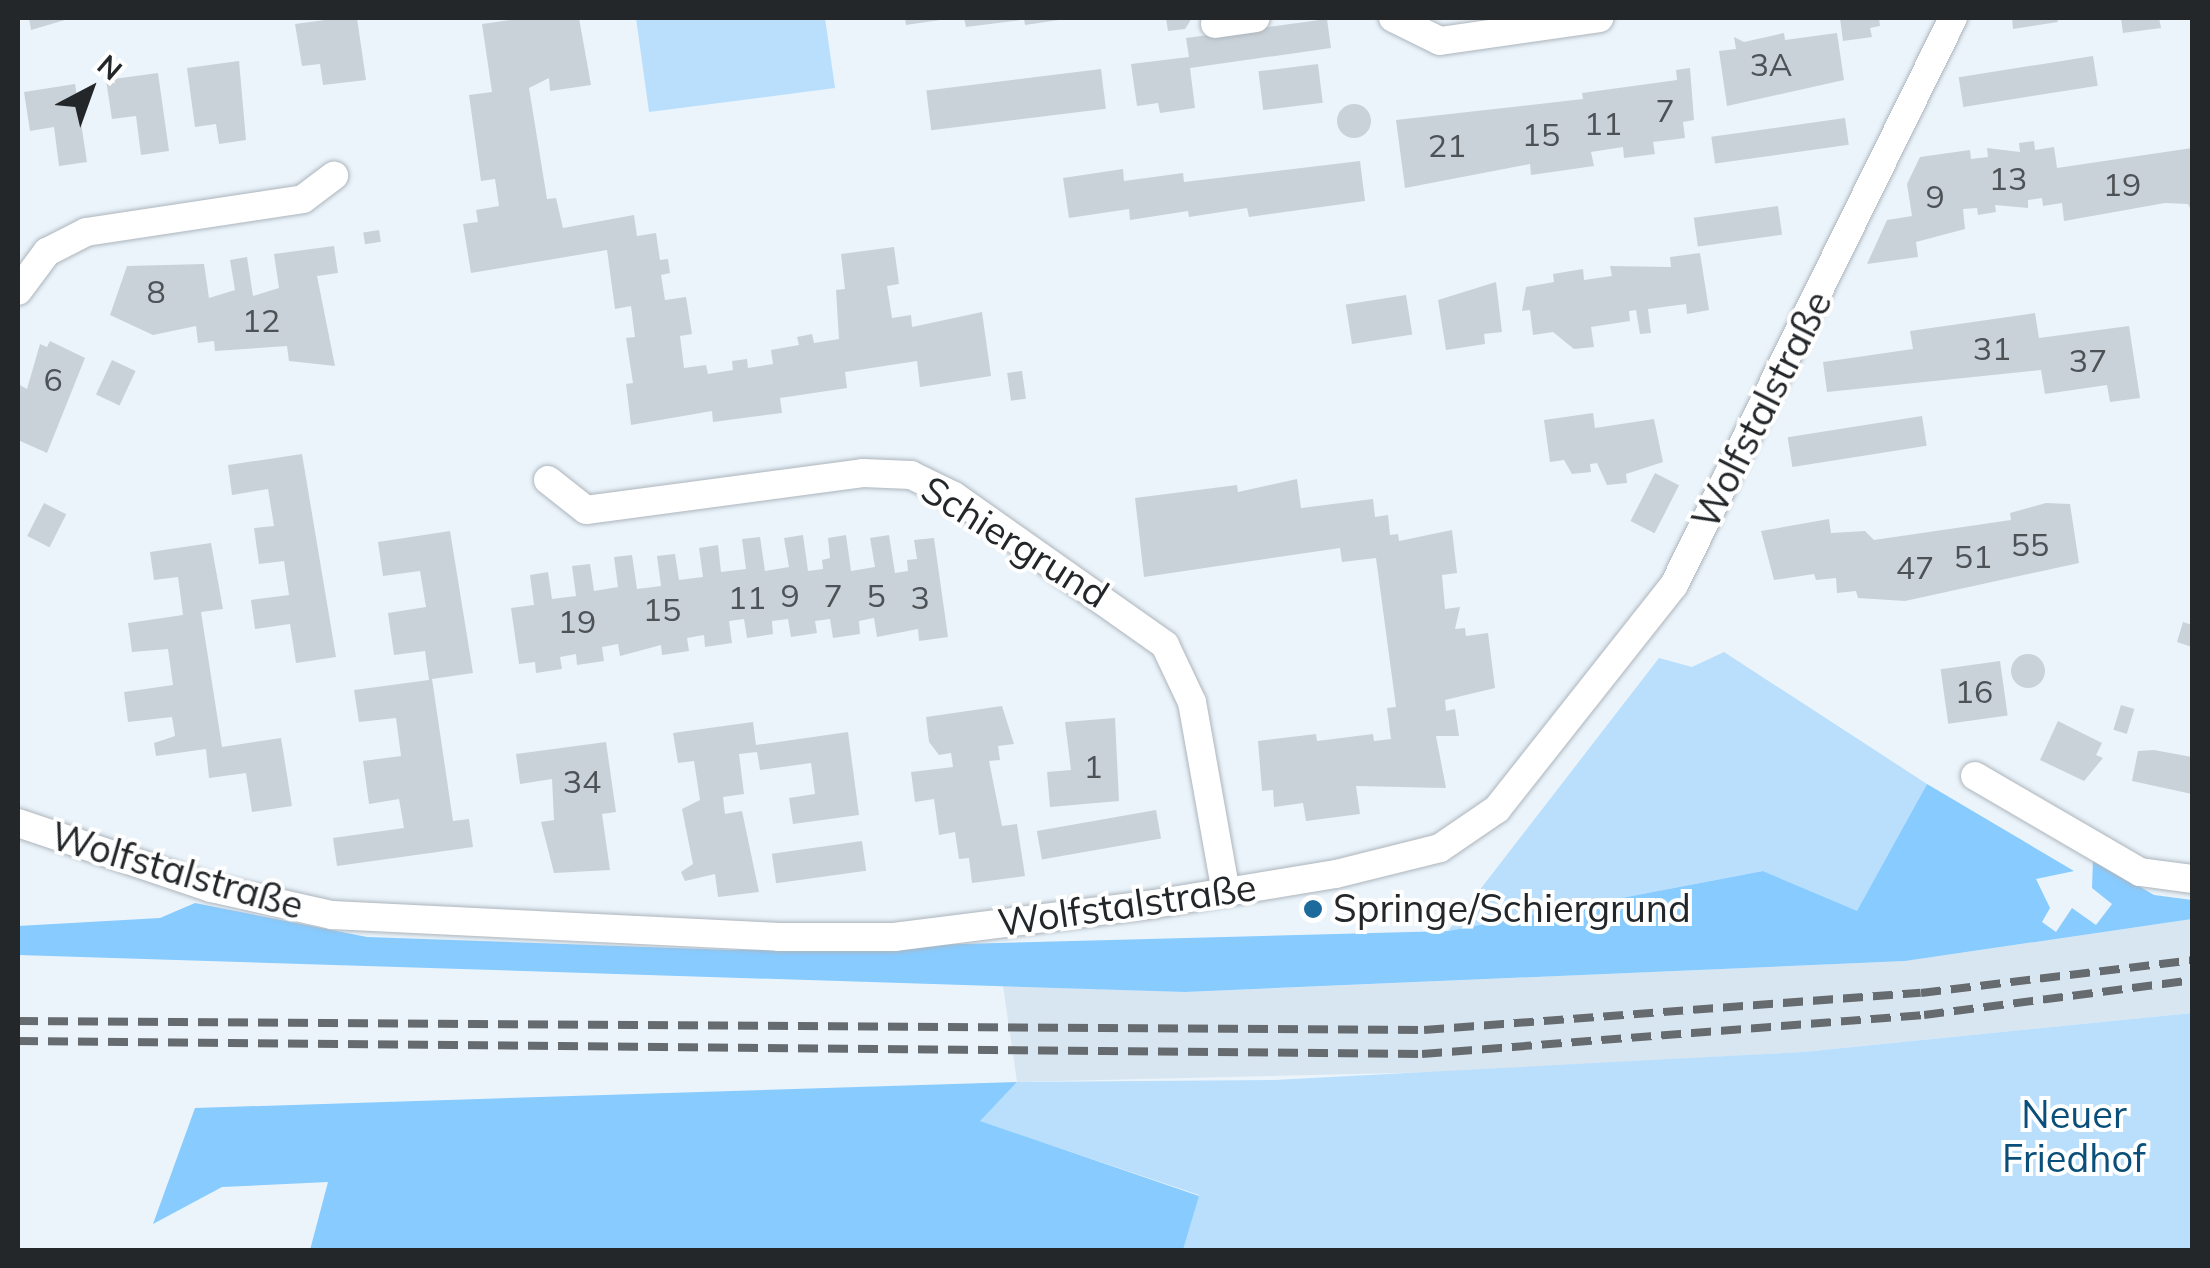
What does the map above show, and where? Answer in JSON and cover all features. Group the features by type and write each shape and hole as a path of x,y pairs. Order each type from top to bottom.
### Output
{"street":[{"path":"1215,24 1256,18"},
{"path":"1393,18 1440,40 1599,18"},
{"name":"Wolfstalstraße","path":"18,823 211,888 332,915 894,937 1226,892 1420,856 1480,825 1513,790 1674,585 1954,18"},
{"path":"18,291 47,252 86,232 303,199 334,176"},
{"name":"Schiergrund","path":"548,480 586,510 863,474 911,476 954,496 1165,645 1192,702 1226,892"},
{"path":"1974,776 2140,872 2192,879"}],"shaded area":[{"path":"1927,784 2074,871 2036,879 2050,908 2042,922 2056,932 2072,908 2096,925 2112,904 2092,888 2093,859 2154,895 2192,900 2192,919 1905,961 1185,992 18,955 18,926 160,918 195,903 367,937 732,950 1448,931 1763,871 1857,911"},
{"path":"2192,919 2192,1013 1803,1052 1480,1071 1017,1082 1003,986 1186,992 1905,961"},
{"path":"1017,1082 980,1121 1199,1196 1183,1250 310,1250 328,1182 222,1187 153,1224 195,1108"}],"green space":[{"path":"636,18 825,18 835,88 649,112"},
{"path":"1724,652 1927,784 1857,912 1763,871 1448,931 1659,658 1692,667"},
{"name":"Neuer Friedhof","path":"2192,1013 2192,1250 1183,1250 1199,1195 979,1121 1017,1082 1274,1080 1803,1052"}],"building":[{"path":"29,18 65,18 65,20 31,30"},
{"path":"357,18 366,80 323,85 320,64 302,66 295,24"},
{"path":"523,18 579,18 591,85 550,91 549,78 529,88 547,199 556,198 563,228 634,215 637,236 656,233 660,260 668,259 670,273 661,275 665,300 686,297 692,334 680,336 684,368 706,365 708,374 733,370 732,361 747,359 748,368 773,364 771,350 799,345 797,337 812,334 814,343 839,339 836,290 845,289 841,254 894,247 899,284 887,286 892,318 911,315 912,327 982,312 991,376 920,387 917,361 845,372 847,388 780,398 782,413 713,422 712,411 631,425 626,384 633,383 626,338 635,337 631,306 615,309 607,250 471,273 463,224 478,222 476,210 499,206 495,179 481,181 469,95 492,92 482,24"},
{"path":"905,18 940,18 940,20 906,25"},
{"path":"964,18 1021,18 1021,20 966,27"},
{"path":"1024,18 1059,18 1059,20 1025,25"},
{"path":"1166,18 1192,18 1185,29 1168,31"},
{"path":"1840,18 1879,18 1880,26 1870,28 1872,37 1843,41"},
{"path":"2012,18 2057,18 2058,22 2013,29"},
{"path":"2121,18 2159,18 2161,28 2123,33"},
{"path":"1327,19 1331,48 1190,68 1195,108 1160,113 1158,103 1137,106 1131,64 1189,57 1186,38"},
{"path":"1784,33 1785,40 1837,33 1844,80 1727,106 1719,51 1736,49 1734,37 1744,42"},
{"path":"2093,56 2098,86 1963,107 1959,77"},
{"path":"239,61 246,140 219,144 216,124 195,127 187,68"},
{"path":"1318,64 1323,103 1263,110 1258,71"},
{"path":"1690,68 1694,120 1683,122 1685,138 1653,142 1655,154 1624,158 1623,147 1591,152 1594,166 1531,175 1530,164 1405,188 1396,120 1583,99 1582,93 1677,80 1676,70"},
{"path":"1101,69 1106,109 931,130 926,90"},
{"path":"158,73 169,151 141,155 136,116 112,119 106,80"},
{"path":"75,84 87,162 59,166 54,127 30,131 24,92"},
{"path":"1354,104 1366,109 1371,121 1366,133 1354,138 1342,133 1337,121 1342,109"},
{"path":"1845,118 1849,145 1715,164 1711,137"},
{"path":"2034,141 2035,150 2054,147 2057,168 2192,148 2192,212 2188,204 2165,203 2064,221 2062,203 2043,206 2042,198 2028,200 2028,208 1995,205 1996,212 1978,215 1977,208 1963,209 1965,229 1916,242 1918,257 1867,264 1887,220 1912,216 1907,184 1920,157 1970,150 1971,159 1988,157 1987,148 2020,152 2019,143"},
{"path":"1360,161 1365,201 1249,217 1247,208 1189,217 1188,211 1130,220 1129,209 1069,218 1063,178 1123,169 1124,181 1183,173 1184,182"},
{"path":"1778,206 1782,235 1698,247 1694,218"},
{"path":"379,230 381,242 365,244 363,233"},
{"path":"334,246 338,273 317,276 335,366 289,361 287,346 215,351 214,341 198,343 196,326 153,335 110,315 127,266 204,264 209,298 235,290 230,260 247,257 253,296 279,288 274,254"},
{"path":"1700,253 1709,310 1687,314 1686,304 1648,309 1651,333 1640,334 1636,310 1629,311 1630,321 1591,327 1594,347 1574,349 1553,332 1533,335 1530,310 1522,311 1526,287 1554,282 1553,274 1583,269 1584,280 1612,276 1610,266 1671,267 1670,257"},
{"path":"1496,282 1502,332 1484,334 1485,344 1446,350 1438,300"},
{"path":"1406,295 1412,335 1352,344 1346,305"},
{"path":"2035,313 2039,338 2129,326 2140,398 2110,402 2107,385 2045,394 2041,370 1827,392 1823,362 1913,349 1910,331"},
{"path":"50,341 85,358 47,453 18,440 18,384 27,389 40,344 47,347"},
{"path":"112,360 136,371 120,405 96,394"},
{"path":"1022,371 1026,399 1011,401 1007,373"},
{"path":"1593,413 1595,428 1654,419 1663,462 1626,474 1627,483 1607,485 1597,463 1590,464 1591,472 1572,474 1564,460 1550,462 1544,420"},
{"path":"1922,416 1927,446 1792,467 1788,437"},
{"path":"302,454 336,657 296,663 290,624 255,629 251,600 289,595 284,561 259,564 254,528 274,526 268,489 232,495 228,465"},
{"path":"1655,473 1679,485 1655,533 1630,521"},
{"path":"1297,479 1301,508 1373,499 1375,517 1388,515 1390,535 1398,534 1399,541 1452,530 1457,573 1442,575 1445,609 1460,607 1455,629 1465,628 1466,636 1488,633 1495,688 1445,700 1446,711 1455,709 1459,736 1436,736 1446,788 1356,786 1360,814 1306,821 1303,803 1274,807 1273,790 1262,791 1258,741 1316,734 1317,741 1373,734 1374,741 1391,739 1387,708 1396,707 1376,558 1342,562 1340,548 1144,577 1135,498 1237,485 1238,492"},
{"path":"44,503 66,514 49,547 27,536"},
{"path":"2046,503 2070,504 2079,563 1905,601 1858,598 1856,591 1837,593 1836,578 1816,580 1814,574 1774,580 1761,531 1829,519 1831,533 1865,531 1874,540 2011,520 2010,513"},
{"path":"450,531 473,673 432,679 453,821 469,819 473,847 337,866 333,838 404,828 399,799 369,804 363,761 401,756 396,718 359,722 354,690 429,680 425,651 394,655 388,613 426,607 420,571 383,576 378,542"},
{"path":"803,535 808,571 823,569 822,560 830,558 828,538 846,535 851,571 875,567 870,538 889,535 895,573 908,571 907,560 917,559 914,540 934,538 948,637 919,641 918,629 877,637 874,618 859,621 860,634 833,638 830,619 815,621 817,633 791,637 788,619 772,621 773,634 747,638 744,619 729,621 732,643 705,647 704,635 687,638 689,651 662,655 661,645 620,656 618,644 602,647 604,661 577,665 576,654 560,657 562,669 536,673 535,662 519,664 511,608 534,605 530,575 548,572 552,599 576,596 572,566 590,564 594,591 618,587 614,557 632,555 637,589 661,586 657,556 675,554 679,580 703,577 699,548 718,545 721,572 746,569 742,539 760,537 765,571 789,567 784,538"},
{"path":"211,543 223,609 201,612 222,747 281,738 292,806 252,812 246,773 209,778 206,749 156,756 154,743 175,736 172,717 128,722 124,692 173,685 168,649 132,652 128,623 183,615 178,577 154,580 150,552"},
{"path":"2183,622 2192,625 2192,647 2177,642"},
{"path":"2028,654 2040,659 2045,671 2040,683 2028,688 2016,683 2011,671 2016,659"},
{"path":"2000,661 2008,715 1948,724 1941,669"},
{"path":"2121,705 2134,709 2127,734 2113,730"},
{"path":"1002,706 1014,744 998,746 1000,760 989,761 1002,826 1017,824 1025,876 972,883 969,858 959,859 955,832 939,835 934,799 915,802 911,772 953,767 951,753 939,755 929,742 926,717"},
{"path":"1115,718 1119,801 1050,807 1047,772 1071,770 1065,722"},
{"path":"2058,721 2102,743 2096,755 2103,758 2084,781 2040,760"},
{"path":"753,722 756,745 848,732 859,815 793,824 789,798 815,794 811,763 760,770 757,752 739,754 744,794 723,797 725,814 742,811 759,892 718,897 715,874 685,881 681,872 693,864 682,809 700,800 694,761 678,763 673,733"},
{"path":"606,742 616,812 602,814 610,870 554,873 541,822 554,820 552,779 520,784 516,754"},
{"path":"2138,751 2192,757 2192,794 2132,781"},
{"path":"1156,810 1161,839 1042,860 1037,831"},
{"path":"862,841 866,871 776,883 772,854"}],"railway":[{"path":"18,1021 1424,1030 1921,993 2192,960"},
{"path":"18,1041 1422,1054 1924,1015 2192,980"}],"place":[{"name":"Springe/Schiergrund","path":"1313,909"}]}
